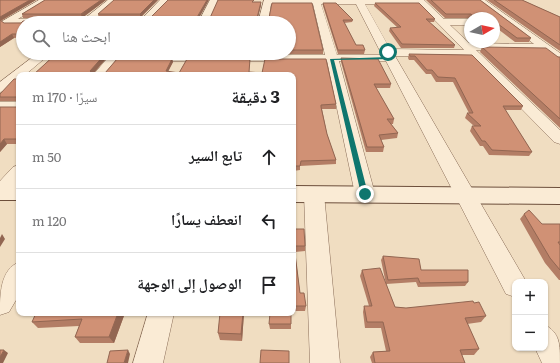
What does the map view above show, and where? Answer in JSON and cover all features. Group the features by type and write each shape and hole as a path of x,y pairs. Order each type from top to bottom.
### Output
{"street":[{"path":"2,21 18,15 45,0"},
{"path":"90,16 113,0"},
{"path":"148,16 165,0"},
{"path":"206,16 214,0"},
{"path":"480,0 560,58"},
{"path":"265,16 268,1 419,1 443,22 560,139"},
{"path":"316,1 332,59 365,194"},
{"path":"359,1 390,55 464,195 512,281"},
{"path":"2,21 16,21"},
{"path":"443,22 464,22"},
{"path":"500,22 511,22"},
{"path":"296,59 332,59 470,50 546,48"},
{"path":"21,72 36,60"},
{"path":"101,72 111,60"},
{"path":"176,69 181,60"},
{"path":"0,88 16,76"},
{"path":"0,106 16,106"},
{"path":"7,192 16,176"},
{"path":"325,363 319,285 304,194 560,196"},
{"path":"0,302 16,277"},
{"path":"148,363 160,316"},
{"path":"548,345 558,363"}],"building":[{"path":"0,0 30,0 0,17"},
{"path":"45,0 101,0 81,14 22,14"},
{"path":"114,0 154,0 140,14 98,14"},
{"path":"168,0 207,0 198,16 152,16"},
{"path":"218,0 254,0 252,2 261,2 258,16 211,16"},
{"path":"431,0 480,0 496,12 464,12 464,14 446,14"},
{"path":"494,0 522,0 560,17 560,45"},
{"path":"272,3 312,3 323,50 296,50 296,16 269,16"},
{"path":"323,3 336,3 353,20 343,20 356,45 363,45 365,50 338,50"},
{"path":"375,3 419,3 435,19 426,19 455,45 402,44 390,28 401,27"},
{"path":"500,15 531,38 517,38 500,25"},
{"path":"0,20 4,23 16,23 16,34 12,34 0,42"},
{"path":"483,48 546,48 560,57 560,119"},
{"path":"409,54 472,55 523,106 503,106 532,152 492,150 485,141 482,141 472,126 481,126 467,113 473,113 455,78 438,77 432,70 427,70 415,56 410,56"},
{"path":"341,58 378,59 391,84 374,84 394,119 387,119 398,133 379,135 384,147 367,147"},
{"path":"326,59 336,104 321,105 321,107 327,134 336,160 301,161 300,166 296,166 296,72 262,72 265,60"},
{"path":"49,60 100,60 90,71 91,72 36,72"},
{"path":"116,60 172,60 166,71 172,72 106,72"},
{"path":"186,60 250,60 249,72 180,72"},
{"path":"14,79 16,79 16,97 0,97 0,94"},
{"path":"0,107 16,107 16,139 4,139 0,144"},
{"path":"529,210 542,224 560,224 560,242 558,242 560,245 560,270 550,258 524,214"},
{"path":"296,229 304,229 305,246 296,246"},
{"path":"383,256 419,259 421,270 468,270 468,282 420,283 418,278 388,280"},
{"path":"296,262 300,293 304,293 306,306 296,306"},
{"path":"380,268 395,307 406,308 473,301 474,303 479,302 486,316 465,318 479,349 460,350 465,363 375,363 373,352 390,351 383,322 367,322 364,306 372,306 362,270"},
{"path":"35,316 117,316 109,337 75,337 82,319 32,322"},
{"path":"220,316 243,316 241,334 218,333"},
{"path":"270,316 291,316 291,324 269,324"},
{"path":"0,350 4,350 0,357"},
{"path":"128,350 124,363 107,363 110,351"},
{"path":"261,350 289,351 289,363 260,363"}],"route":[{"path":"365,194 332,59 391,58 388,52"}]}
